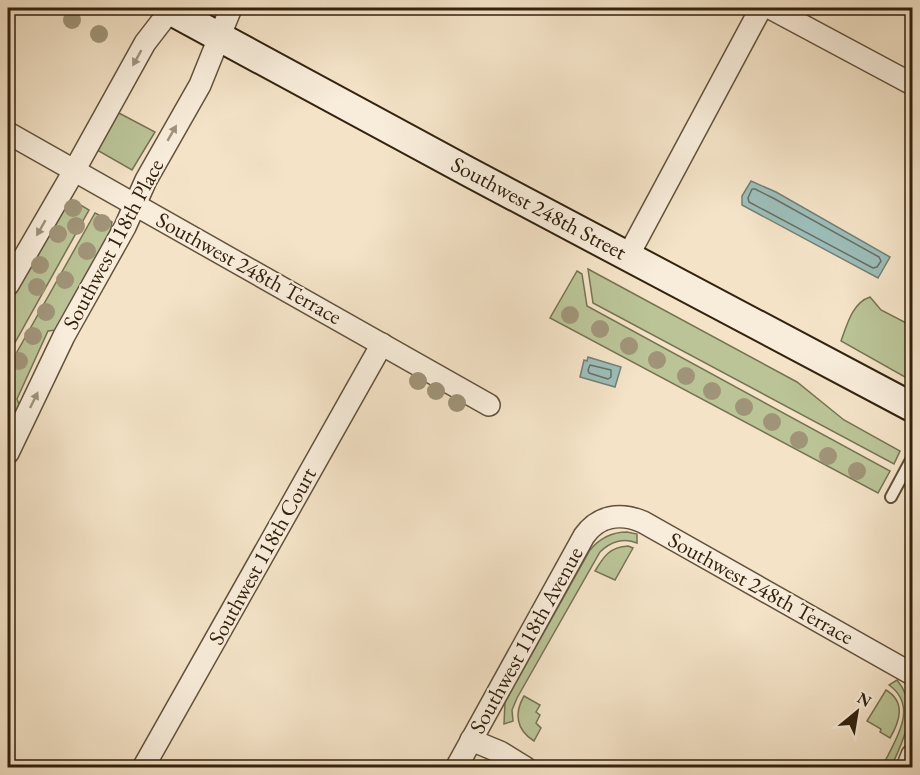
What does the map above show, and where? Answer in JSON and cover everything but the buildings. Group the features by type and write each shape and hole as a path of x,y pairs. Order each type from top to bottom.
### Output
{"street":[{"name":"Southwest 248th Street","path":"170,8 912,407"},
{"path":"8,285 145,43 170,8"},
{"name":"Southwest 118th Place","path":"8,453 64,336 125,227 152,169 200,85 231,8"},
{"path":"628,256 761,8"},
{"path":"770,8 912,84"},
{"name":"Southwest 248th Terrace","path":"8,133 489,405"},
{"name":"Southwest 118th Court","path":"143,768 382,344"},
{"name":"Southwest 248th Terrace","path":"605,519 619,516 643,522 912,674"},
{"name":"Southwest 118th Avenue","path":"456,768 584,536 594,524 605,519"},
{"path":"471,740 500,752 526,768"},
{"path":"907,768 912,755"}],"lane":[{"path":"891,497 912,458"}],"green space":[{"path":"117,112 155,132 132,170 97,150"},
{"path":"72,200 89,210 8,355 8,303 64,207"},
{"path":"95,213 112,222 110,232 56,330 48,331 17,399 20,407 8,431 8,368"},
{"path":"588,269 797,382 844,420 900,451 894,464 593,303"},
{"path":"577,271 582,274 587,306 890,471 878,493 550,318"},
{"path":"870,297 881,310 912,326 912,381 841,341 854,309"},
{"path":"627,532 637,534 637,543 627,540 617,542 600,552 517,698 512,710 513,721 504,724 505,702 590,550 606,536"},
{"path":"628,546 633,548 615,580 595,571 608,553"},
{"path":"897,680 908,701 908,723 891,767 882,767 898,736 904,714 903,704 898,694 889,685"},
{"path":"886,690 899,706 898,719 890,738 880,732 881,729 867,721"},
{"path":"524,696 540,705 536,712 540,715 536,723 541,728 534,741 523,732 518,721 519,709"}],"water":[{"path":"751,181 776,192 890,257 878,278 742,205 742,196"},
{"path":"588,357 621,367 615,387 580,377 584,360 587,361"}]}
